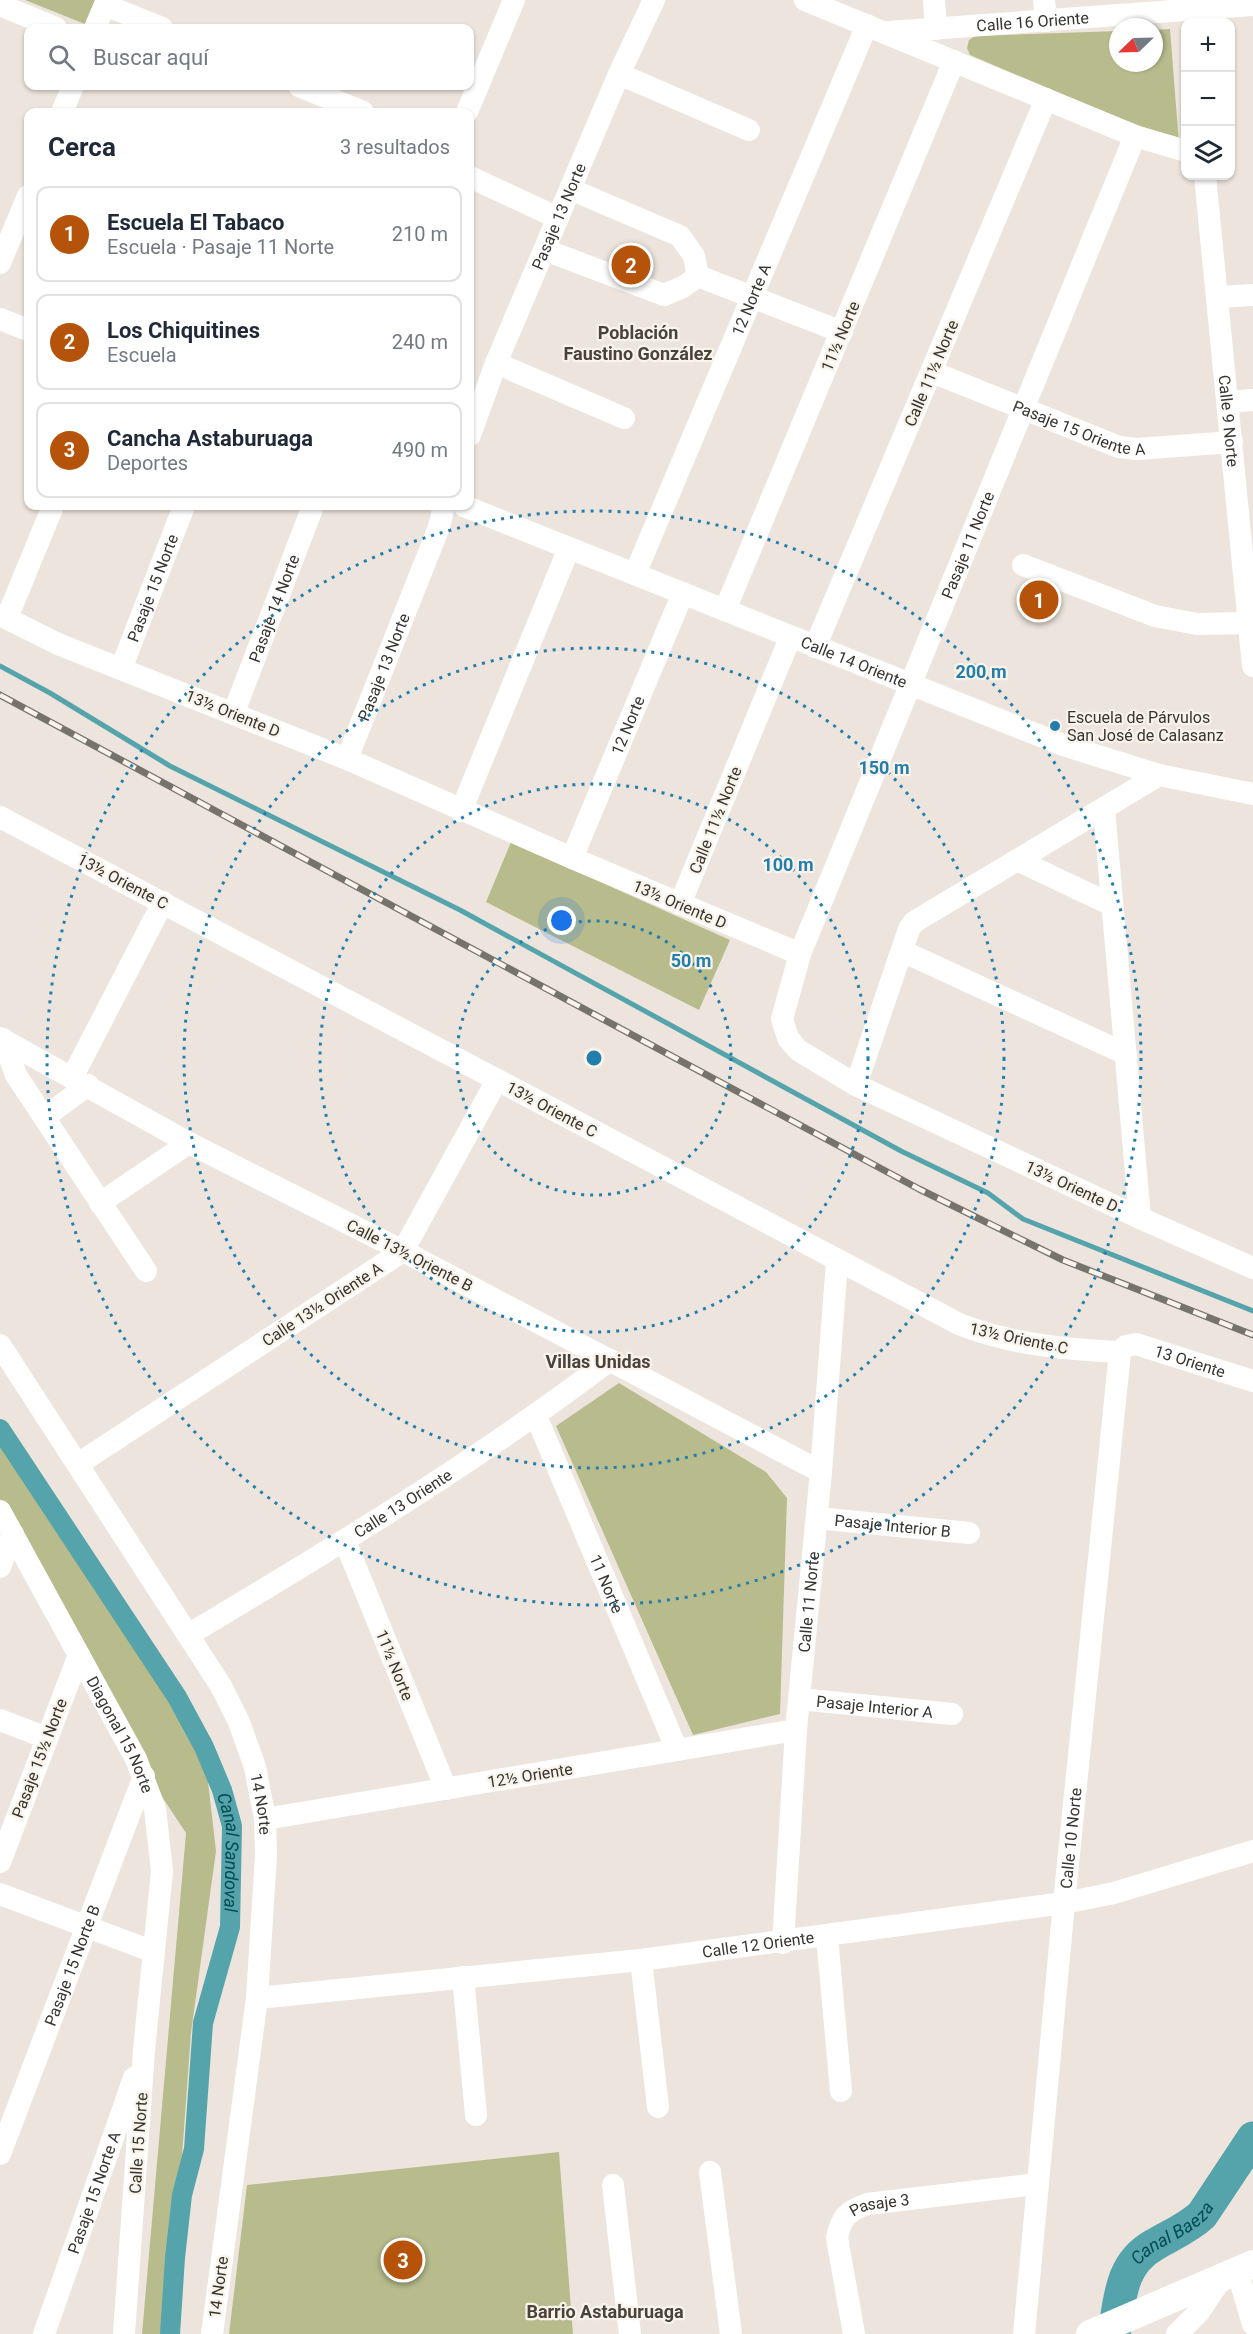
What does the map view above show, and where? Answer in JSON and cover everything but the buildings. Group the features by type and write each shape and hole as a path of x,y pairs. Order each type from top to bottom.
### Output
{"main road":[{"path":"1090,2334 1238,2270"}],"street":[{"path":"469,108 514,0"},
{"name":"Pasaje 13 Norte","path":"474,424 496,363 619,74 654,0"},
{"name":"Calle 16 Oriente","path":"805,0 828,5 876,29 1134,136 1181,150"},
{"path":"934,0 936,29"},
{"path":"97,24 106,2 153,24"},
{"name":"Calle 16 Oriente","path":"876,29 936,29 1045,10 1191,11 1253,5"},
{"path":"4,9 45,24"},
{"name":"12 Norte A","path":"634,574 751,295 876,29"},
{"name":"11½ Norte","path":"724,610 954,61"},
{"path":"619,74 749,130"},
{"path":"64,108 71,90"},
{"path":"309,90 353,108"},
{"name":"Calle 11½ Norte","path":"815,647 1046,99"},
{"name":"Pasaje 11 Norte","path":"800,954 1134,136"},
{"path":"474,179 558,218"},
{"name":"Calle 9 Norte","path":"1205,180 1232,442 1245,505 1249,623 1253,663"},
{"path":"570,189 680,236 694,256 698,276"},
{"path":"0,263 24,209"},
{"path":"545,250 664,295 683,287 698,276"},
{"path":"698,276 842,332"},
{"path":"1218,297 1253,295"},
{"path":"0,319 24,328"},
{"path":"496,363 624,418"},
{"name":"Pasaje 15 Oriente A","path":"932,372 1119,447 1137,449 1232,442"},
{"path":"1228,402 1253,400"},
{"path":"3,616 51,510"},
{"name":"Pasaje 15 Norte","path":"121,669 182,510"},
{"name":"Pasaje 14 Norte","path":"234,712 311,510"},
{"name":"Pasaje 13 Norte","path":"347,759 439,527 443,510"},
{"name":"Calle 14 Oriente","path":"474,510 1063,745 1159,775 1253,794"},
{"path":"461,811 569,548"},
{"path":"1023,565 1155,616 1197,624 1249,623"},
{"name":"12 Norte","path":"572,858 683,593"},
{"name":"13½ Oriente D","path":"3,616 58,644 234,712 347,759 461,811 800,954 782,1018 784,1029 798,1050 856,1085 1140,1218 1253,1268"},
{"name":"Calle 11½ Norte","path":"680,904 790,638"},
{"path":"856,1085 914,922 1159,775"},
{"path":"1104,809 1140,1218"},
{"name":"13½ Oriente C","path":"0,817 837,1261 976,1331 1077,1351 1123,1349"},
{"path":"1017,860 1112,905"},
{"path":"45,1117 81,1080 163,902"},
{"path":"902,951 1126,1054"},
{"path":"1,1039 16,1075 146,1271"},
{"name":"Calle 13½ Oriente B","path":"1,1039 81,1080 189,1143 403,1251 821,1472"},
{"name":"Calle 13½ Oriente A","path":"78,1464 403,1251 497,1080"},
{"path":"100,1203 189,1143"},
{"name":"Calle 11 Norte","path":"783,1942 796,1730 817,1518 837,1261"},
{"name":"13 Oriente","path":"1123,1349 1136,1344 1253,1381"},
{"name":"14 Norte","path":"0,1345 221,1686 239,1722 255,1767 265,1819 265,1895 257,1998 212,2334"},
{"name":"Calle 10 Norte","path":"1024,2334 1064,1903 1123,1349"},
{"name":"Calle 13 Oriente","path":"188,1635 345,1541 536,1416 610,1360"},
{"name":"11 Norte","path":"536,1416 677,1750"},
{"name":"Diagonal 15 Norte","path":"0,1511 144,1776 155,1809 162,1849 154,1952"},
{"name":"Pasaje Interior B","path":"817,1518 969,1533"},
{"path":"0,1567 13,1534"},
{"name":"11½ Norte","path":"345,1541 446,1789"},
{"name":"Pasaje 15½ Norte","path":"0,1862 79,1655"},
{"name":"Pasaje Interior A","path":"799,1699 952,1714"},
{"path":"0,1720 47,1738"},
{"name":"12½ Oriente","path":"265,1819 796,1730"},
{"name":"Pasaje 15 Norte B","path":"0,2154 144,1776"},
{"name":"Calle 12 Oriente","path":"257,1998 642,1960 826,1937 1064,1903 1114,1893 1253,1851"},
{"path":"0,1894 154,1952"},
{"path":"826,1937 841,2091"},
{"name":"Calle 15 Norte","path":"124,2334 144,2050 154,1952"},
{"path":"642,1960 658,2107"},
{"path":"463,1977 476,2115"},
{"name":"Pasaje 15 Norte A","path":"44,2334 144,2050"},
{"path":"710,2172 731,2334"},
{"name":"Pasaje 3","path":"854,2334 837,2238 840,2223 845,2214 867,2205 1037,2184"},
{"path":"613,2185 630,2334"},
{"path":"1238,2270 1253,2324"},
{"path":"1177,2334 1238,2270"}],"green space":[{"path":"25,0 95,0 85,24"},
{"path":"1163,29 1170,29 1179,144 970,55 967,48 969,40 975,36 1109,31 1109,72 1163,72"},
{"path":"511,842 730,940 699,1010 486,902"},
{"path":"619,1383 766,1472 787,1498 780,1714 693,1735 556,1426"},
{"path":"0,1432 204,1747 216,1851 191,2033 169,2334 142,2334 186,1833 131,1750 0,1509"},
{"path":"559,2152 573,2334 229,2334 247,2185"}],"waterway":[{"path":"0,666 50,693 170,766 460,910 901,1151 988,1193 1023,1219 1253,1311"},
{"name":"Canal Sandoval","path":"0,1429 177,1697 204,1747 222,1790 232,1826 230,1927 203,2023 194,2149 182,2195 170,2334"},
{"name":"Canal Baeza","path":"1114,2334 1123,2284 1134,2262 1154,2245 1185,2228 1202,2215 1253,2138"}],"railway":[{"path":"0,695 919,1189 1063,1260 1253,1335"}],"place":[{"name":"Los Chiquitines","path":"631,265"},
{"name":"Escuela El Tabaco","path":"1039,600"},
{"name":"Escuela de Párvulos San José de Calasanz","path":"1055,726"},
{"name":"Cancha Astaburuaga","path":"403,2260"}],"district":[{"name":"Población Faustino González","path":"638,343"},
{"name":"Villas Unidas","path":"598,1362"},
{"name":"Barrio Astaburuaga","path":"605,2312"}]}
